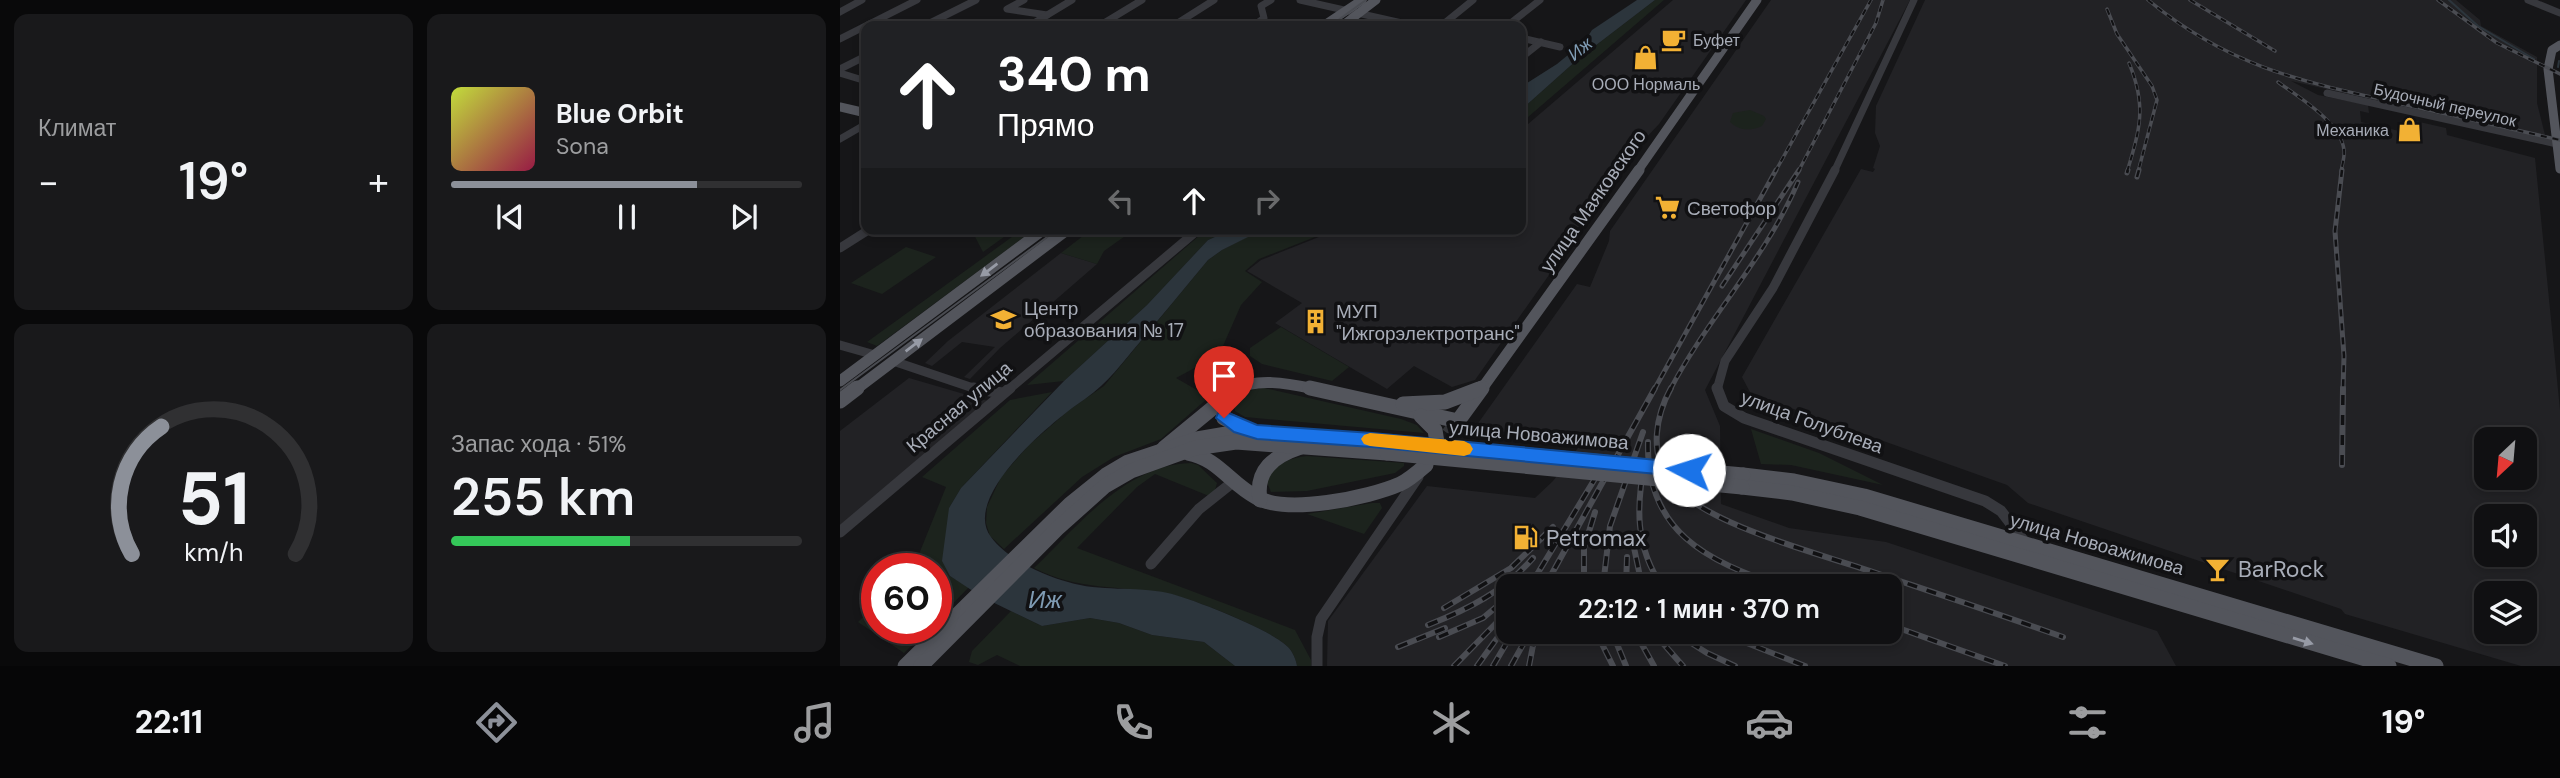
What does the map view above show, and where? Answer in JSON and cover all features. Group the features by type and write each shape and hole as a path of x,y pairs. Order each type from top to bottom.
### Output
{"main road":[{"path":"1331,21 1362,0"},
{"path":"1349,21 1376,0"},
{"name":"улица Маяковского","path":"1415,412 1458,421 1595,233 1757,0"},
{"path":"2560,45 2552,50 2555,60 2548,69 2560,169"},
{"path":"840,107 861,112"},
{"path":"840,381 1036,235"},
{"path":"840,401 1060,235"},
{"path":"1171,450 1236,388 1264,381 1415,412 1434,425 1439,442 1438,449"},
{"path":"1386,405 1445,402 1459,399 1483,387"},
{"path":"1222,401 1221,411 1230,423 1257,432"},
{"name":"улица Новоажимова","path":"952,627 1085,491 1116,468 1222,434 1257,432 1839,490 2437,666"},
{"name":"улица Новоажимова","path":"952,628 1057,529 1113,481 1171,450 1236,442 1390,447"},
{"path":"1260,500 1257,484 1268,464 1288,451 1307,446"},
{"path":"1171,450 1204,456 1233,482 1260,500 1284,505 1358,497 1397,485 1426,465"},
{"name":"улица Новоажимова","path":"1742,481 1860,508 2389,666"},
{"path":"905,666 934,644"},
{"path":"921,666 936,644"}],"street":[{"path":"840,12 862,0"},
{"path":"876,21 917,0"},
{"path":"934,21 976,0"},
{"path":"1024,0 1007,9 1047,15"},
{"path":"1037,21 1072,0"},
{"path":"1107,21 1142,0"},
{"path":"1181,21 1214,0"},
{"path":"1260,21 1264,18 1261,6 1271,0"},
{"path":"1300,0 1392,21"},
{"path":"1448,21 1473,0"},
{"path":"1513,21 1540,0"},
{"name":"улица Голублева","path":"1914,0 1838,161 1774,287 1721,370 1716,392 1720,402 1744,418 1985,501 2001,510 2027,545"},
{"path":"2528,0 2560,13"},
{"path":"840,39 861,28"},
{"path":"1526,39 1560,47"},
{"path":"1526,54 1541,42"},
{"path":"840,71 861,58"},
{"path":"840,71 861,79"},
{"path":"857,78 861,76"},
{"name":"Будочный переулок","path":"2327,93 2557,138"},
{"path":"840,139 861,127"},
{"path":"840,248 861,235"},
{"name":"Красная улица","path":"840,532 1192,235"},
{"path":"840,345 874,355"},
{"path":"893,361 985,392 1002,393"},
{"path":"1317,666 1317,637 1321,619 1426,465"},
{"path":"1151,564 1199,509 1233,482"}],"shaded area":[{"path":"1655,0 1664,0 1526,119 1526,106 1578,59"},
{"path":"1673,0 1746,0 1475,380 1452,387 1414,366 1387,389 1275,323 1302,303 1247,271 1261,260 1324,235 1526,235 1526,126"},
{"path":"1771,0 1910,0 1705,390 1720,426 1721,504 1789,528 1886,542 2157,631 2176,666 1327,666 1328,621 1427,486 1535,498 1553,481 1581,444 1550,436 1474,429 1577,284 1590,287 1609,241 1610,231"},
{"path":"1925,0 2456,0 2480,20 2481,26 2537,57 2537,103 2546,139 2291,81 2318,95 2368,105 2369,113 2360,111 2361,122 2412,134 2417,133 2415,121 2446,128 2447,135 2535,158 2560,410 2560,666 2521,666 2345,614 2341,609 2028,503 2007,485 1751,394 1742,377 1861,169 1873,172 1875,169 1873,168 1880,146 1875,133 1876,106"},
{"path":"1750,110 1764,116 1766,119 1762,126 1745,129 1730,122 1733,113"},
{"path":"974,235 1007,235 983,252"},
{"path":"1015,235 1027,235 877,346 867,342"},
{"path":"1084,235 1127,235 1104,251 1097,264 1061,253"},
{"path":"1200,235 1219,235 1208,240 1147,305 1064,381 1027,385"},
{"path":"1251,235 1320,235 1259,259 1245,271 1262,282 1241,305 1219,355 1176,378 1209,397 1161,439 1114,457 1082,477 1004,549 990,536 986,523 987,507 1001,477 1029,445 1069,410 1104,386 1208,260"},
{"path":"906,247 936,257 882,294 851,283"},
{"name":"Центр образования № 17","path":"1061,253 1097,264 1000,348 970,379 964,377 995,347 962,342 932,366 925,363 948,341"},
{"path":"1281,327 1349,367 1332,381 1262,364 1250,356 1250,348"},
{"path":"909,378 988,401 840,527 840,431"},
{"path":"1264,388 1401,419 1417,425 1424,433 1245,417 1235,411 1240,397 1248,391"},
{"path":"1052,392 961,488 949,508 950,553 919,553 946,487 922,477 1010,400"},
{"path":"1751,429 1819,453 1883,485 1791,465 1761,464"},
{"path":"1307,456 1404,463 1404,466 1395,473 1307,491 1271,492 1266,480 1278,466 1288,460"},
{"path":"1191,463 1198,465 1217,483 1209,496 1155,474 1137,487 1077,548 1295,630 1311,660 1311,666 1297,666 1288,647 1266,632 1193,601 1165,593 1082,584 1034,568 1104,500 1124,486 1167,466"},
{"path":"1380,503 1382,508 1364,534 1307,514"},
{"path":"952,577 969,587 952,605"},
{"path":"1011,611 1042,626 1090,618 1119,623 1152,635 1204,642 1235,666 1020,666 997,655 978,665 969,662 972,651"},
{"path":"891,644 913,644 904,653"}],"water":[{"name":"Иж","path":"1637,0 1655,0 1578,59 1526,106 1526,84 1557,64 1585,41 1592,30"},
{"path":"1219,235 1252,235 1208,260 1108,379 1034,440 1016,460 999,480 989,501 985,520 991,537 1016,559 1058,579 1080,585 1168,593 1250,624 1288,647 1297,666 1235,666 1204,642 1152,635 1119,623 1090,618 1042,626 982,597 952,577 952,553 943,553 949,508 961,488 1064,381 1147,305 1208,240"}],"waterway":[{"path":"2449,0 2478,26 2534,59"},
{"path":"2558,67 2559,61"}],"tunnel":[{"path":"1436,452 1458,421"}],"tram line":[{"path":"1337,21 1366,0"},
{"path":"840,390 1050,235"}],"railway":[{"path":"1775,172 1871,0"},
{"path":"1798,172 1876,23 1883,0"},
{"path":"2148,0 2207,41 2266,68 2328,87 2560,140"},
{"path":"2190,0 2275,51"},
{"path":"2438,0 2497,43 2560,74"},
{"path":"2107,9 2117,34 2152,86 2157,100 2138,172"},
{"path":"2127,172 2140,118 2138,92 2129,63"},
{"path":"2278,82 2317,111 2335,130 2344,150 2341,172"},
{"path":"1654,390 1776,170"},
{"path":"1722,286 1799,170"},
{"path":"2137,177 2139,170"},
{"path":"2342,170 2335,231 2344,356 2343,390"},
{"path":"1670,389 1770,236 1798,182"},
{"path":"1552,574 1655,388"},
{"path":"2342,465 2343,388"},
{"path":"1670,389 1659,422 1659,458 1669,480 1685,496 1708,511 1795,547 2063,637"},
{"path":"1604,574 1610,526 1643,432"},
{"path":"1648,442 1650,473 1658,499 1670,521 1706,553 1749,574"},
{"path":"1645,461 1640,494 1640,526 1642,541 1655,574"},
{"path":"1537,574 1599,472"},
{"path":"1584,574 1584,548 1595,512"},
{"path":"1444,608 1511,568 1553,527"},
{"path":"1632,538 1640,574"},
{"path":"1626,574 1627,557"},
{"path":"1428,625 1485,598 1510,580 1533,558"},
{"path":"1439,637 1483,618 1496,607"},
{"path":"1454,666 1496,623"},
{"path":"1398,647 1445,628"},
{"path":"1902,629 2005,666"},
{"path":"1477,666 1496,640"},
{"path":"1493,666 1506,644"},
{"path":"1511,666 1523,644"},
{"path":"1529,666 1533,644"},
{"path":"1602,644 1613,666"},
{"path":"1617,644 1626,666"},
{"path":"1642,644 1654,666"},
{"path":"1664,644 1683,666"},
{"path":"1693,644 1735,666"},
{"path":"1749,644 1805,666"}],"slow traffic":[{"path":"1370,439 1464,449"}],"place":[{"name":"Буфет","path":"1673,40"},
{"name":"ООО Нормаль","path":"1646,58"},
{"name":"Механика","path":"2409,130"},
{"name":"Светофор","path":"1667,208"},
{"name":"Центр образования № 17","path":"1004,319"},
{"name":"МУП \"Ижгорэлектротранс\"","path":"1316,322"},
{"name":"Petromax","path":"1526,538"},
{"name":"BarRock","path":"2218,569"}],"route":[{"path":"1224,418 1230,423 1257,432 1372,440 1689,470"}]}
